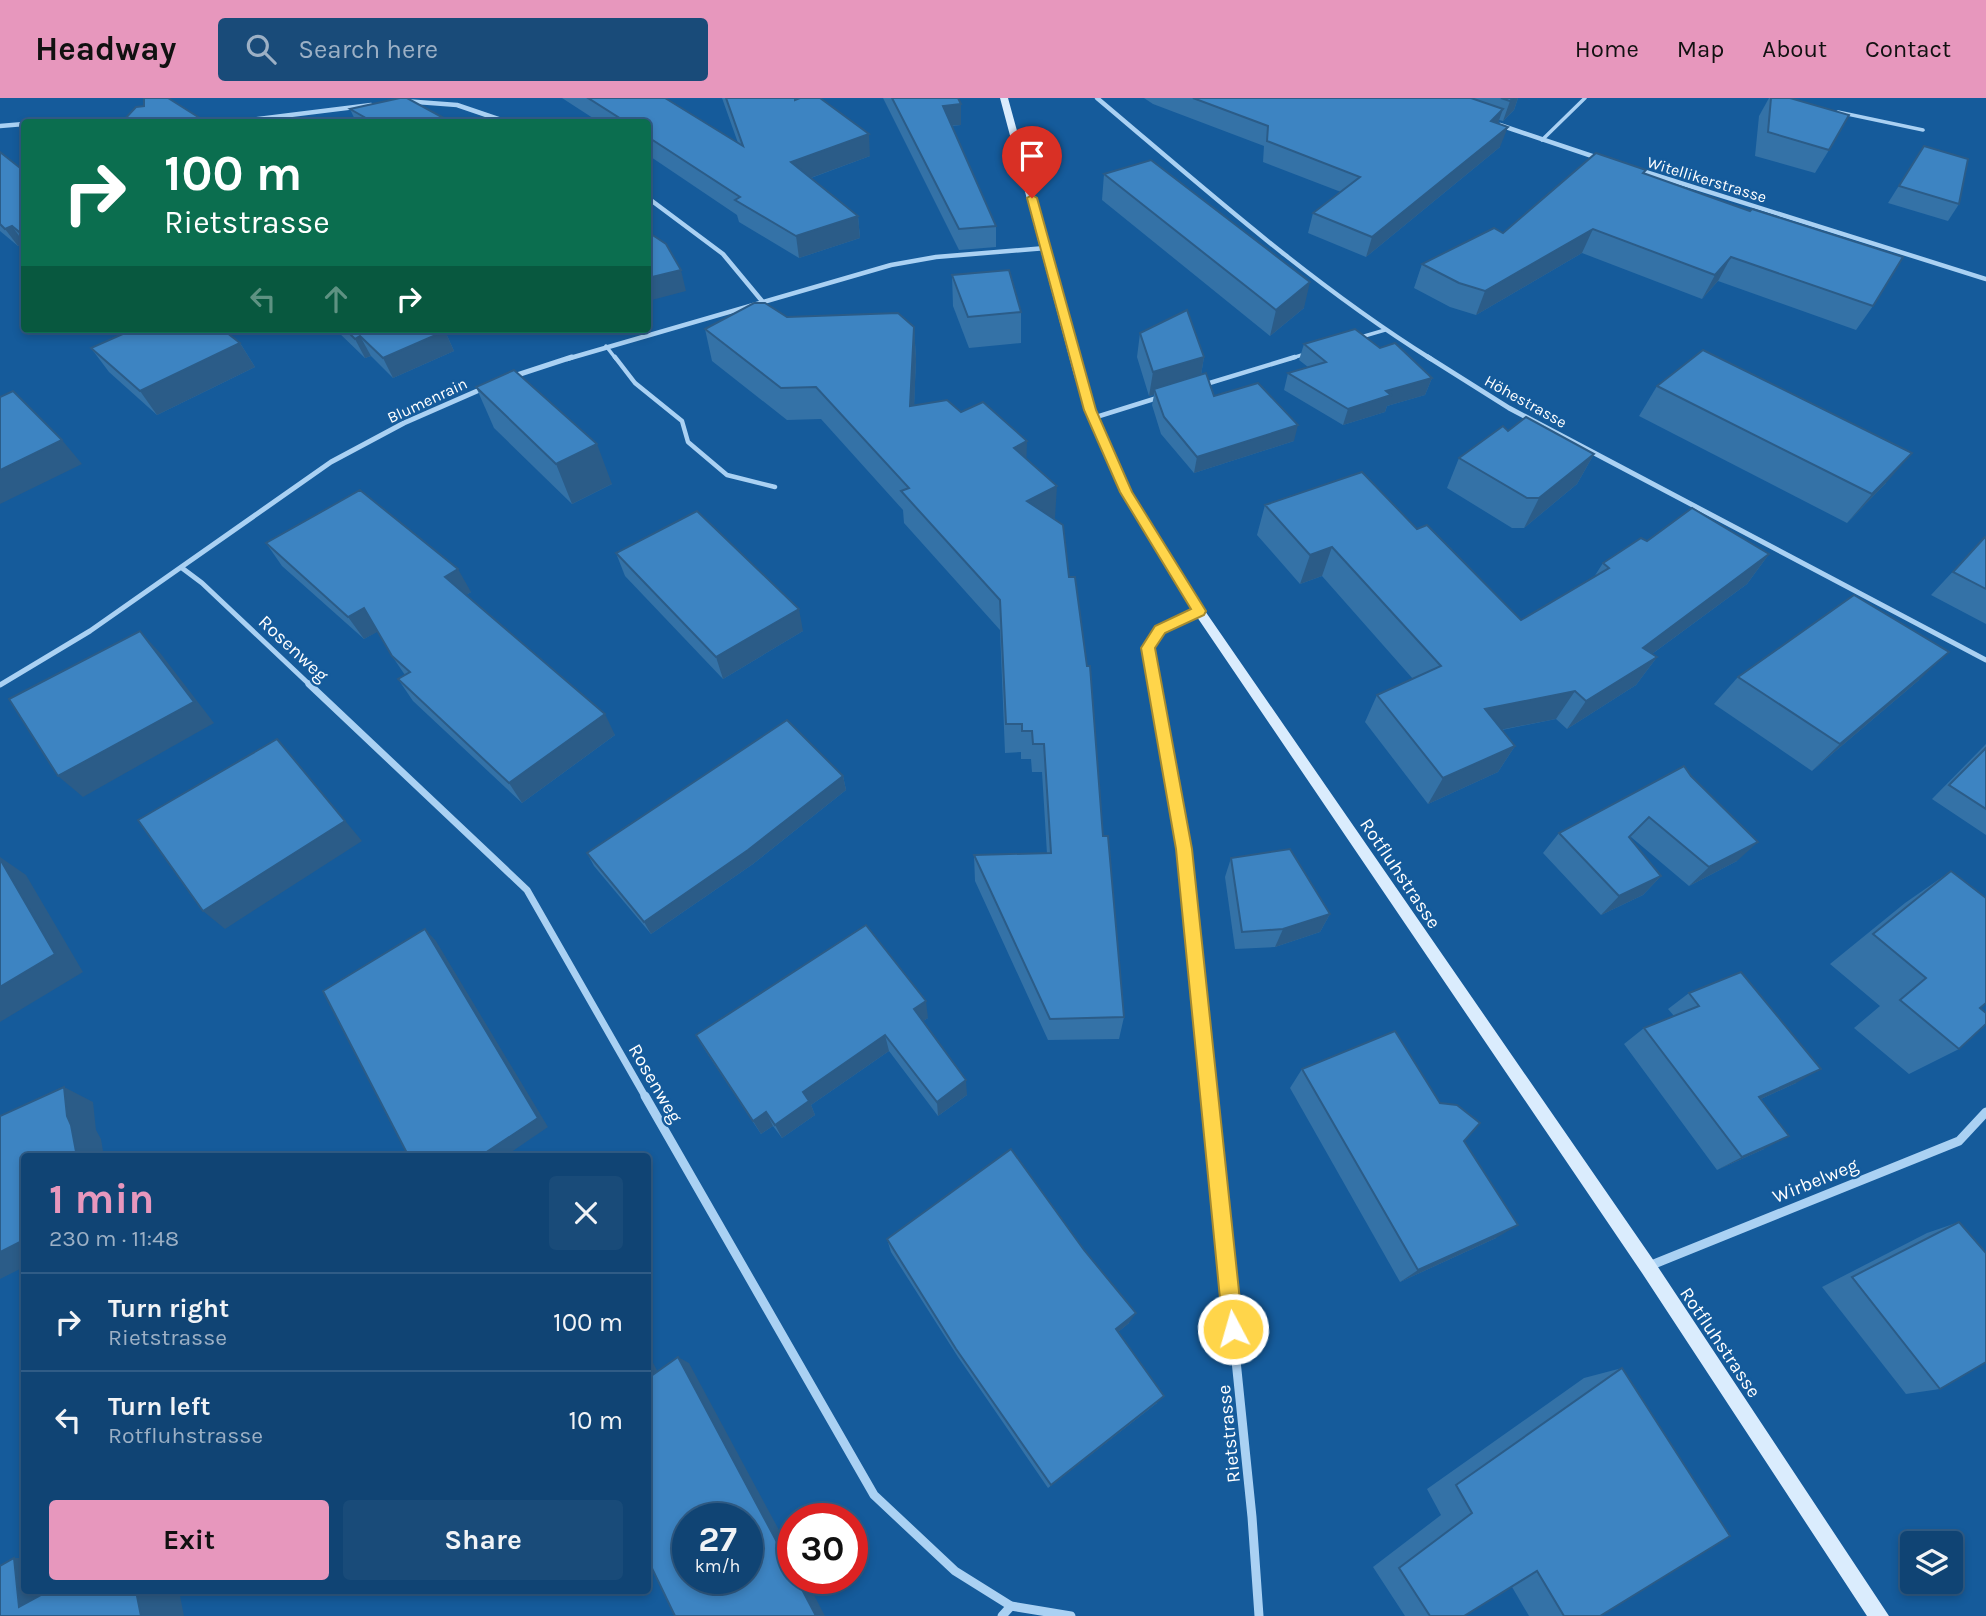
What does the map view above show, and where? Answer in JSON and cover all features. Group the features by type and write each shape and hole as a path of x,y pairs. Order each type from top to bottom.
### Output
{"main road":[{"name":"Rotfluhstrasse","path":"1004,98 1079,375 1093,418 1126,492 1199,611 1648,1267 1879,1616"}],"street":[{"name":"Höhestrasse","path":"1097,98 1247,223 1385,330 1509,408 1986,660"},
{"path":"392,102 453,103 499,119"},
{"path":"257,119 378,104"},
{"path":"1495,123 1608,161"},
{"path":"0,126 21,124"},
{"name":"Witellikerstrasse","path":"1634,169 1986,279"},
{"path":"651,200 723,254 762,302"},
{"path":"651,333 911,261 1046,248"},
{"path":"505,379 650,333"},
{"name":"Blumenrain","path":"0,685 90,631 351,450 414,418 492,384"},
{"name":"Rosenweg","path":"182,568 202,583 527,890 874,1495 955,1572 1011,1606 1071,1616"},
{"name":"Rietstrasse","path":"1199,611 1160,629 1148,648 1184,849 1252,1517 1259,1616"},
{"name":"Wirbelweg","path":"1648,1267 1959,1141 1986,1112"},
{"path":"1002,1616 1011,1606"}],"lane":[{"path":"1542,140 1586,98"},
{"path":"1828,110 1923,130"},
{"path":"1359,338 1385,330"},
{"path":"606,345 635,383 682,421 688,442 727,475 775,487"},
{"path":"1199,386 1306,354"},
{"path":"1093,418 1159,398"}],"building":[{"path":"144,98 168,98 201,119 125,119 136,107 144,106"},
{"path":"407,98 446,119 368,119 350,109"},
{"path":"588,98 665,98 743,146 726,98 820,98 869,134 791,162 858,216 796,236 735,200 740,197 651,139 651,119 621,119"},
{"path":"892,98 958,98 961,104 943,106 996,226 959,229"},
{"path":"1193,98 1471,98 1503,109 1491,121 1508,127 1372,237 1313,213 1360,177 1267,141 1268,126"},
{"path":"1771,98 1790,98 1849,115 1829,150 1768,132"},
{"path":"1924,146 1968,159 1959,204 1899,186"},
{"path":"0,152 21,169 21,234 12,226 5,229 0,224"},
{"path":"1596,153 1646,170 1643,173 1750,211 1752,209 1903,257 1873,306 1731,257 1715,275 1593,229 1485,291 1459,283 1422,264 1494,228 1503,233"},
{"path":"1151,160 1310,282 1276,310 1104,174"},
{"path":"651,234 666,244 681,270 651,277"},
{"path":"1009,270 1021,312 968,317 952,275"},
{"path":"754,303 765,303 787,317 898,313 914,327 910,406 947,400 961,412 983,402 1027,441 1014,448 1057,486 1027,501 1063,525 1069,577 1075,577 1087,666 1090,666 1103,836 1108,836 1124,1017 1050,1019 974,855 1051,853 1044,744 1033,744 1032,731 1022,731 1022,724 1006,724 1000,600 901,491 909,488 816,387 781,388 705,329"},
{"path":"1187,310 1204,357 1153,372 1140,333"},
{"path":"1355,329 1380,348 1395,343 1432,378 1386,391 1391,395 1348,409 1288,373 1326,362 1304,344"},
{"path":"125,333 227,333 240,343 140,391 91,348"},
{"path":"349,333 440,333 383,358 360,336 355,339"},
{"path":"1703,350 1912,453 1872,494 1657,386"},
{"path":"514,370 597,444 556,464 476,387"},
{"path":"1206,373 1214,396 1258,383 1298,425 1197,457 1164,417 1154,389"},
{"path":"13,391 62,440 0,470 0,397"},
{"path":"1526,417 1594,454 1539,498 1527,498 1459,458 1503,426 1508,431"},
{"path":"1362,472 1417,529 1427,525 1521,620 1609,568 1603,563 1641,538 1647,541 1692,508 1769,554 1643,648 1657,657 1586,701 1575,691 1485,709 1515,746 1443,778 1377,695 1441,666 1332,547 1310,555 1265,505"},
{"path":"360,490 458,569 445,577 605,714 509,783 398,679 410,672 392,656 364,608 348,617 266,543"},
{"path":"697,511 799,609 716,657 616,553"},
{"path":"1986,538 1986,589 1953,572"},
{"path":"1854,595 1949,652 1840,744 1738,677"},
{"path":"140,631 194,702 58,776 9,699"},
{"path":"787,720 843,776 748,850 644,922 587,853"},
{"path":"277,739 345,821 203,911 138,820"},
{"path":"1986,748 1986,809 1949,785"},
{"path":"1684,766 1758,842 1709,867 1649,817 1629,837 1661,876 1619,896 1559,833"},
{"path":"1290,849 1330,914 1283,929 1242,932 1231,858"},
{"path":"0,859 55,954 0,987"},
{"path":"1951,871 1986,898 1986,1003 1980,1008 1986,1013 1986,1024 1959,1049 1900,1000 1926,978 1873,934"},
{"path":"866,925 926,1001 914,1009 966,1080 937,1102 885,1035 803,1092 809,1101 775,1125 766,1112 753,1121 696,1035"},
{"path":"425,929 538,1118 485,1153 407,1153 323,991"},
{"path":"1741,972 1821,1069 1759,1097 1789,1136 1742,1157 1644,1028 1699,1006 1689,993"},
{"path":"1395,1031 1440,1103 1457,1105 1480,1123 1464,1141 1518,1225 1418,1270 1302,1069"},
{"path":"64,1087 67,1116 76,1153 21,1153 21,1242 0,1252 0,1116"},
{"path":"1011,1149 1084,1250 1136,1313 1116,1329 1164,1396 1051,1485 956,1349 887,1239"},
{"path":"1959,1222 1986,1253 1986,1362 1940,1389 1852,1277"},
{"path":"678,1357 756,1503 672,1503 672,1594 763,1594 763,1516 777,1542 777,1594 804,1594 816,1616 675,1616 651,1566 651,1376"},
{"path":"1622,1368 1730,1536 1600,1616 1564,1616 1537,1571 1464,1616 1430,1616 1399,1568 1472,1513 1456,1485"},
{"path":"14,1558 19,1607 43,1594 137,1594 141,1616 0,1616 0,1566"}],"route":[{"path":"1032,198 1079,375 1102,441 1126,492 1199,611 1160,629 1148,648 1184,849 1233,1329"}]}
